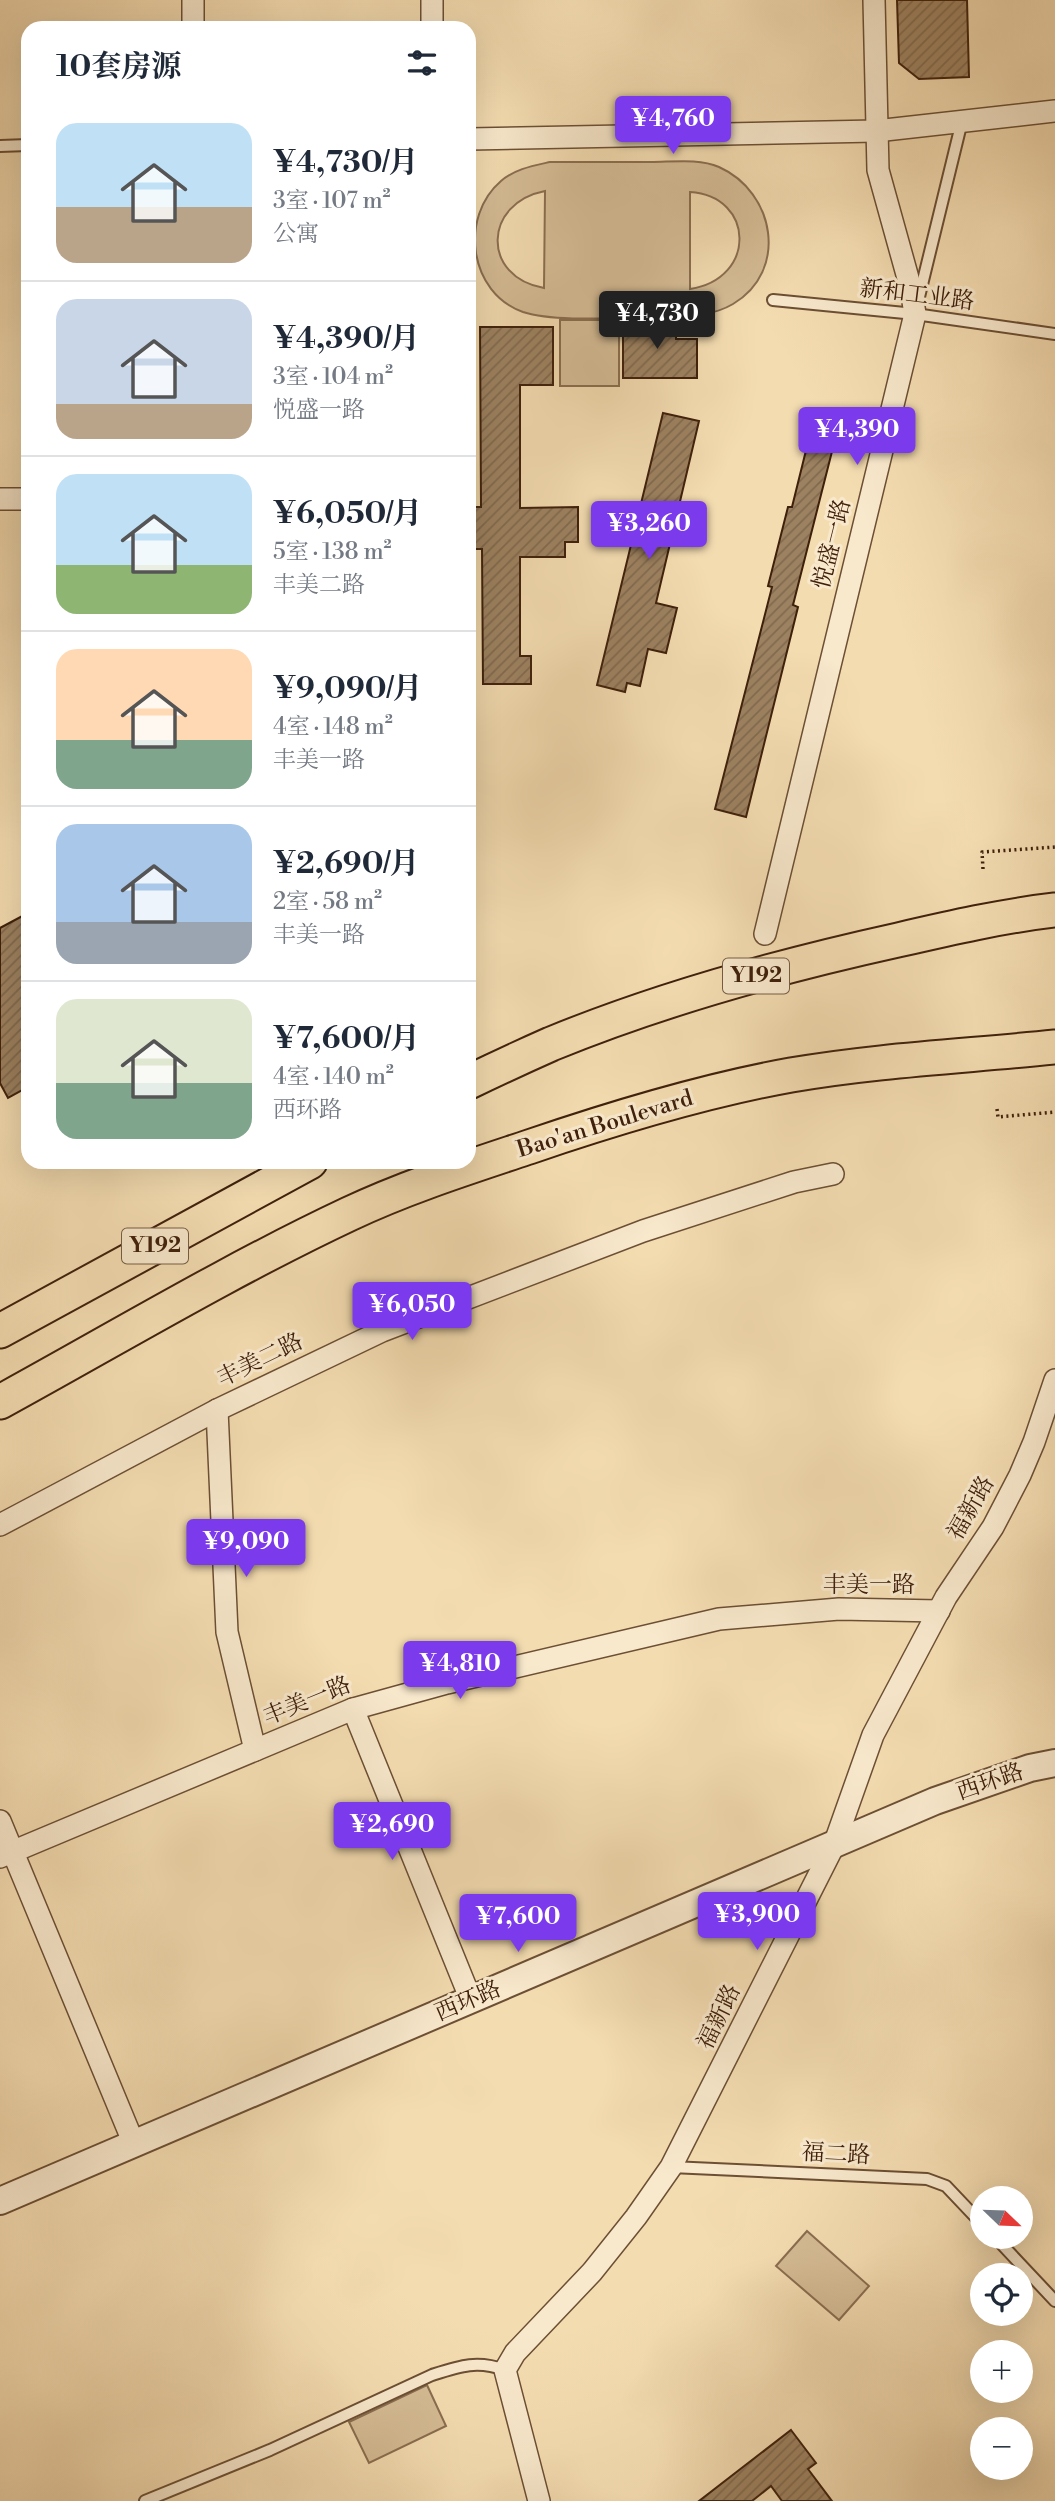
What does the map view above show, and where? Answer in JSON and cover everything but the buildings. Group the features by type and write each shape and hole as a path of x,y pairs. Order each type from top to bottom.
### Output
{"main road":[{"name":"Y192","path":"476,1079 550,1045 698,992 840,953 1016,914 1055,910"},
{"name":"Bao'an Boulevard","path":"476,1165 587,1127 690,1098 790,1076 886,1061 1055,1047"},
{"name":"Y192","path":"0,1331 297,1169"},
{"name":"Bao'an Boulevard","path":"0,1402 235,1273 350,1214 465,1169"}],"street":[{"path":"192,0 193,21"},
{"path":"432,0 432,21"},
{"name":"悦盛一路","path":"765,934 915,314 911,289 878,170 874,0"},
{"path":"476,139 876,131 1055,111"},
{"path":"0,499 21,499"},
{"name":"丰美二路","path":"0,1525 217,1410 382,1331 604,1245 794,1182 833,1174"},
{"name":"福新路","path":"505,2370 515,2353 592,2272 671,2167 834,1845 873,1735 939,1611 993,1527 1020,1475 1055,1380"},
{"path":"217,1410 227,1632 255,1750"},
{"name":"丰美一路","path":"7,1854 353,1709 447,1683 719,1619 839,1609 939,1611"},
{"path":"353,1709 471,2000"},
{"name":"西环路","path":"0,2201 935,1801 1030,1768 1055,1763"},
{"path":"0,1821 7,1854 134,2144"},
{"path":"505,2370 539,2501"}],"lane":[{"path":"915,314 962,121"},
{"path":"0,146 21,145"},
{"name":"新和工业路","path":"773,300 915,314 1055,334"},
{"name":"福二路","path":"671,2167 928,2179 946,2186 970,2211"},
{"path":"1006,2249 1055,2301"},
{"path":"145,2501 270,2450 432,2375 460,2366 487,2363 505,2370"}],"path":[{"path":"984,869 982,852 1055,847"},
{"path":"998,1108 999,1116 1055,1112"}],"shaded area":[{"path":"685,161 703,162 719,167 738,179 753,194 763,213 768,232 768,253 762,272 751,290 733,304 707,314 591,319 523,312 505,302 491,289 481,272 476,253 476,228 479,214 488,196 501,181 530,167 550,162","holes":["545,192 544,288 523,281 509,270 500,256 498,240 501,224 510,210 525,198","690,192 711,197 727,207 736,222 740,238 737,255 727,270 712,282 690,289"]},
{"path":"560,320 619,320 619,386 560,386"},
{"path":"807,2231 869,2286 839,2320 776,2266"},
{"path":"427,2385 446,2426 369,2463 349,2422"}]}
